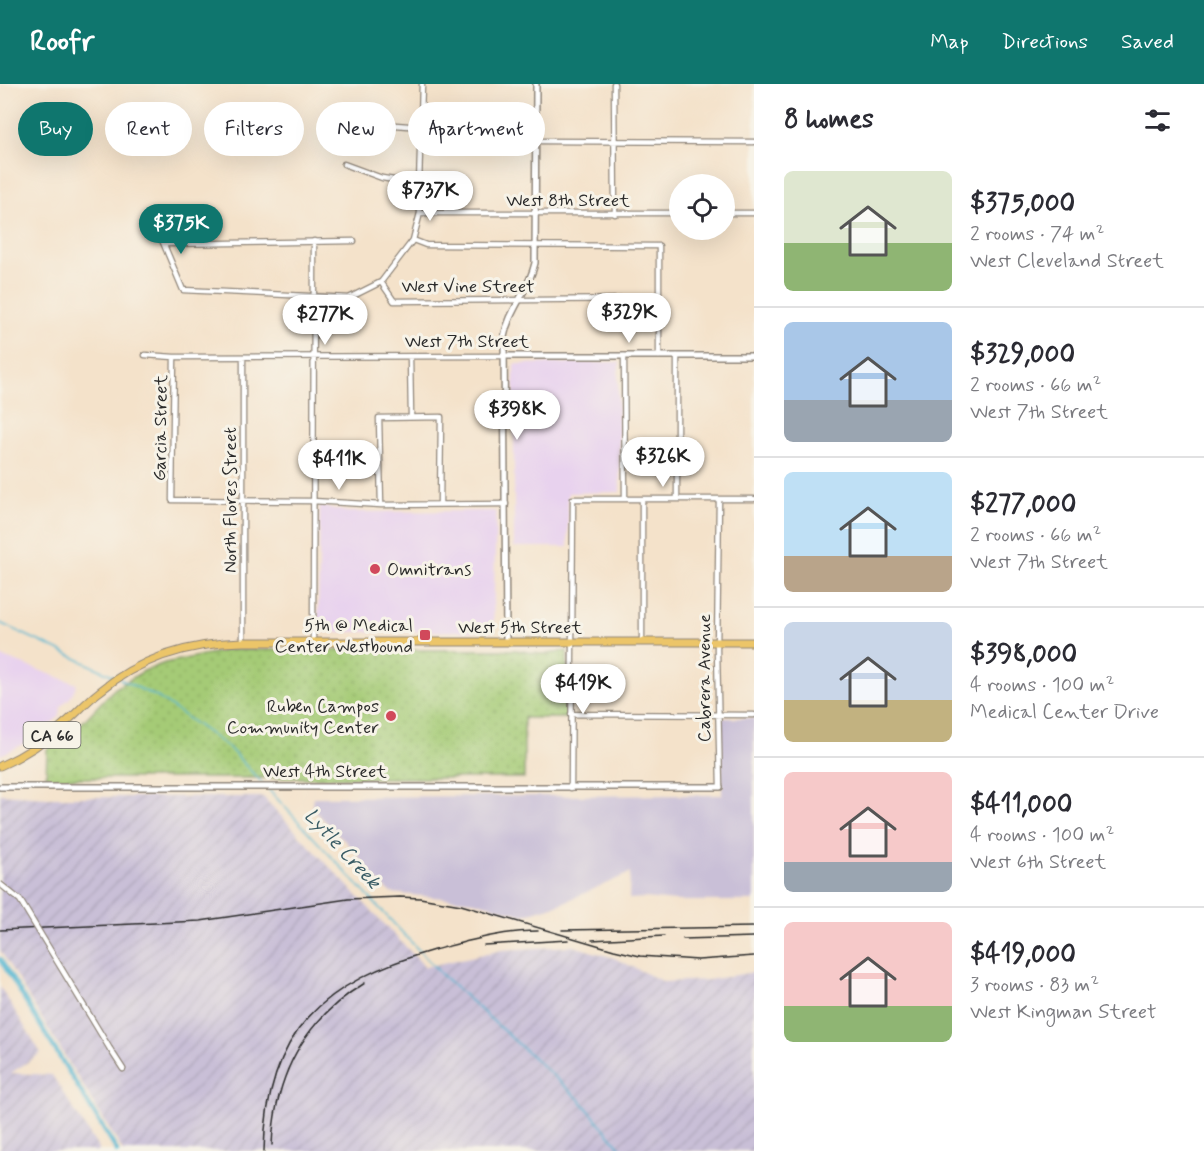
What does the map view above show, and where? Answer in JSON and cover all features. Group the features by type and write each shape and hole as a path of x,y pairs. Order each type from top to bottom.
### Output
{"main road":[{"name":"West 5th Street","path":"0,766 49,738 97,693 133,668 168,652 218,642 754,642"}],"street":[{"path":"422,84 422,102"},
{"path":"536,84 536,102"},
{"path":"614,84 615,214"},
{"path":"545,141 754,142"},
{"path":"381,282 413,240 420,213 420,156"},
{"path":"506,642 507,504 504,337 507,325 532,275 535,263 535,156"},
{"path":"344,164 382,178 419,184"},
{"name":"West 8th Street","path":"420,213 669,213"},
{"path":"735,213 754,213"},
{"path":"157,228 164,244 354,241"},
{"path":"413,240 426,245 659,246 659,356"},
{"path":"313,642 314,242"},
{"name":"West Vine Street","path":"164,244 183,290 349,298 381,282 394,301 658,299"},
{"name":"West 7th Street","path":"145,355 174,357 754,356"},
{"path":"624,356 625,499"},
{"path":"677,356 677,499"},
{"name":"Garcia Street","path":"174,357 172,500 244,501"},
{"name":"North Flores Street","path":"243,357 243,642"},
{"path":"410,357 411,416"},
{"path":"381,505 379,418 411,416 441,417 440,504"},
{"path":"571,788 573,499 754,499"},
{"path":"642,499 642,642"},
{"name":"Cabrera Avenue","path":"650,788 720,787 719,499"},
{"path":"244,501 313,501 381,505 507,504"},
{"path":"571,714 754,715"},
{"name":"West 4th Street","path":"0,787 650,788"},
{"path":"0,884 20,900 123,1069"}],"shaded area":[{"path":"620,362 618,374 620,492 568,493 568,547 514,547 514,364"},
{"path":"320,506 348,512 494,511 496,513 493,631 322,632 318,628"},
{"path":"0,656 77,684 70,698 61,706 59,717 35,737 0,755"},
{"path":"721,718 754,718 754,901 629,899 630,873 560,904 523,915 474,901 391,893 369,873 356,852 312,808 313,797 722,795"},
{"path":"0,794 48,797 263,797 425,967 502,950 573,946 614,958 664,982 709,980 754,972 754,1151 123,1151 0,950"},
{"path":"0,987 41,1053 11,1073 52,1075 100,1151 0,1151"}],"green space":[{"path":"228,650 513,650 542,654 567,651 568,718 524,718 524,778 46,778 47,749 80,725 114,689 144,671 165,663"}],"waterway":[{"name":"Lytle Creek","path":"0,623 116,677"},
{"name":"Lytle Creek","path":"120,679 159,698 228,747 263,784"},
{"name":"Lytle Creek","path":"268,789 441,974 581,1101 623,1151"},
{"name":"Lytle Creek","path":"0,959 117,1151"}],"railway":[{"path":"0,930 200,921 348,899 400,897 461,905 640,956 698,960 754,956"},
{"path":"562,930 754,927"},
{"path":"264,1151 267,1109 276,1073 290,1043 308,1017 332,996 361,978 395,963 434,950 499,935 538,931"},
{"path":"592,940 664,936"},
{"path":"683,939 754,937"},
{"path":"484,945 568,940"},
{"path":"272,1145 279,1095 297,1051 326,1014 344,997 365,983"}],"place":[{"name":"Omnitrans","path":"375,569"},
{"name":"5th @ Medical Center Westbound","path":"425,635"},
{"name":"Ruben Campos Community Center","path":"391,716"}]}
